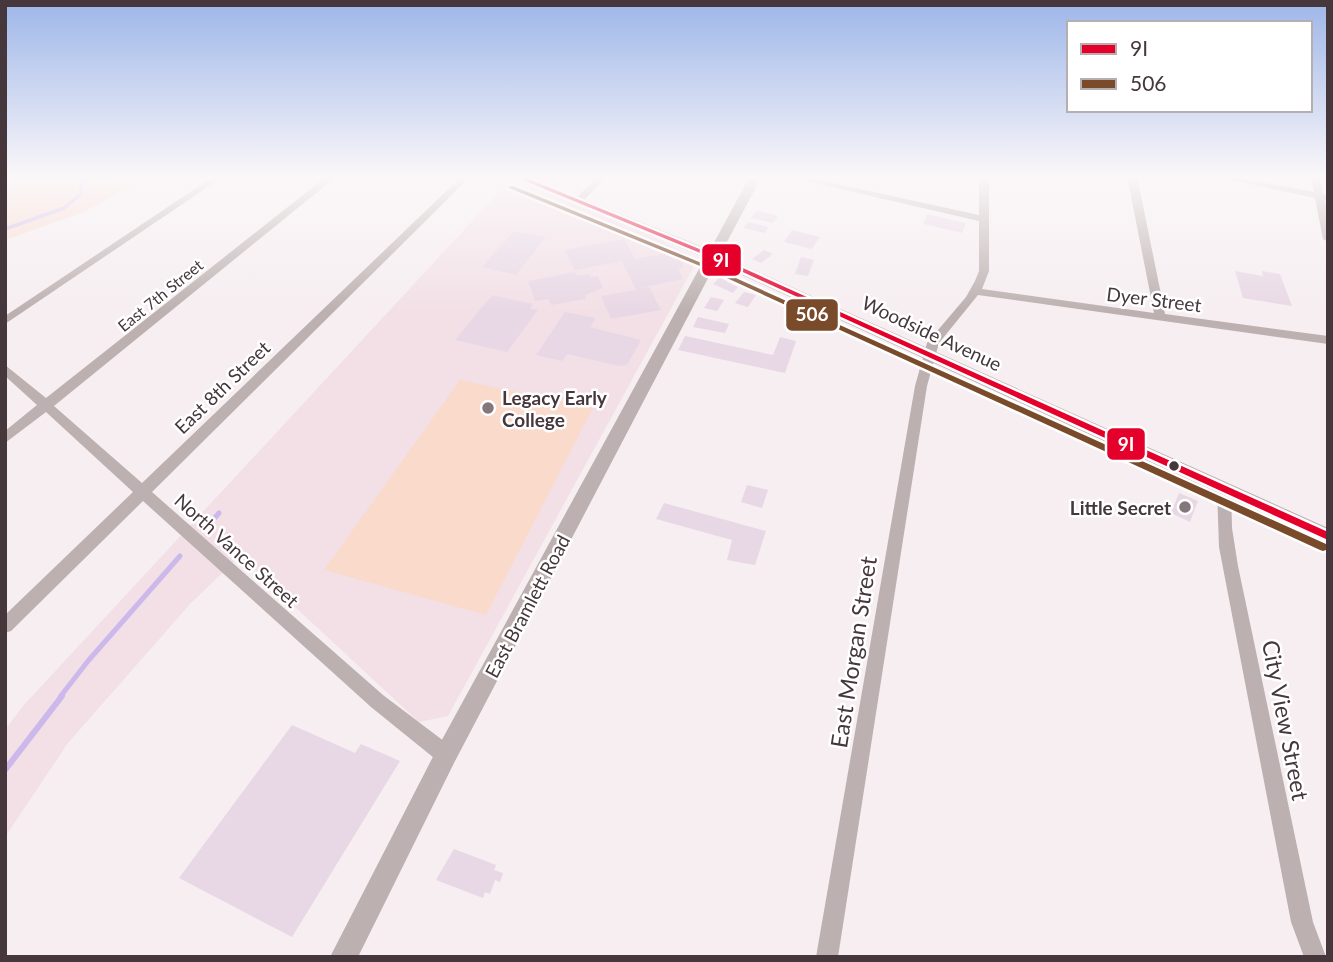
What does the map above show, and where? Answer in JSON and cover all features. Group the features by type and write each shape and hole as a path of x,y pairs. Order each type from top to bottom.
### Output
{"street":[{"path":"5,321 153,221"},
{"name":"East 7th Street","path":"5,438 277,221"},
{"name":"East 8th Street","path":"5,626 421,221"},
{"name":"Woodside Avenue","path":"626,221 712,256 1328,536"},
{"name":"East Bramlett Road","path":"343,957 446,755 731,221"},
{"path":"976,292 984,271 984,221"},
{"path":"1141,221 1160,316"},
{"path":"1326,221 1328,239"},
{"name":"Dyer Street","path":"976,292 1328,340"},
{"name":"East Morgan Street","path":"827,957 920,386 936,338 976,292"},
{"name":"North Vance Street","path":"5,369 377,701 446,755"},
{"name":"City View Street","path":"1224,489 1223,509 1228,550 1250,664 1302,922 1315,957"}],"shaded area":[{"path":"5,221 59,221 5,240"},
{"name":"Legacy Early College","path":"472,221 621,221 698,259 448,716 419,722 240,556 190,604 68,743 5,837 5,730 22,707"},
{"path":"460,380 593,408 486,615 324,570"}],"building":[{"path":"924,221 966,223 962,233 923,224"},
{"path":"748,222 768,227 765,233 743,228"},
{"path":"792,230 820,237 812,249 784,242"},
{"path":"514,231 546,237 516,275 482,267"},
{"path":"625,239 635,259 669,253 673,260 679,259 684,267 678,268 683,279 639,288 649,287 661,310 611,319 601,296 636,290 622,261 574,270 565,250"},
{"path":"764,250 773,254 761,263 752,259"},
{"path":"801,257 814,260 808,276 795,274"},
{"path":"1235,271 1263,276 1262,271 1280,274 1292,306 1243,298"},
{"path":"575,272 577,276 598,276 603,288 585,295 586,299 551,305 549,299 535,301 528,281"},
{"path":"724,273 732,277 727,282 738,287 733,293 713,284"},
{"path":"744,292 756,295 748,307 735,303"},
{"path":"492,295 533,304 530,309 538,310 507,352 455,340"},
{"path":"711,297 724,300 717,311 704,308"},
{"path":"565,312 596,318 590,327 641,340 627,365 619,366 567,354 562,361 536,355"},
{"path":"698,317 729,324 725,333 693,327"},
{"path":"685,336 773,355 780,337 796,341 785,373 678,350"},
{"path":"747,485 768,490 762,508 741,502"},
{"name":"Little Secret","path":"1179,493 1198,501 1190,522 1171,513"},
{"path":"664,503 766,531 755,565 727,560 732,540 656,519"},
{"path":"292,725 355,753 361,744 400,761 292,937 179,878"},
{"path":"454,849 496,865 494,870 503,873 500,882 495,880 490,894 485,892 483,898 436,880"}],"waterway":[{"path":"5,229 28,221"},
{"path":"206,528 219,513"},
{"path":"60,697 180,556"},
{"path":"5,770 62,696"}],"transit line":[{"name":"506","path":"594,221 707,267 1323,547"},
{"name":"9I","path":"626,221 712,256 1328,536"}],"place":[{"name":"Legacy Early College","path":"488,408"},
{"name":"Little Secret","path":"1185,507"}]}
